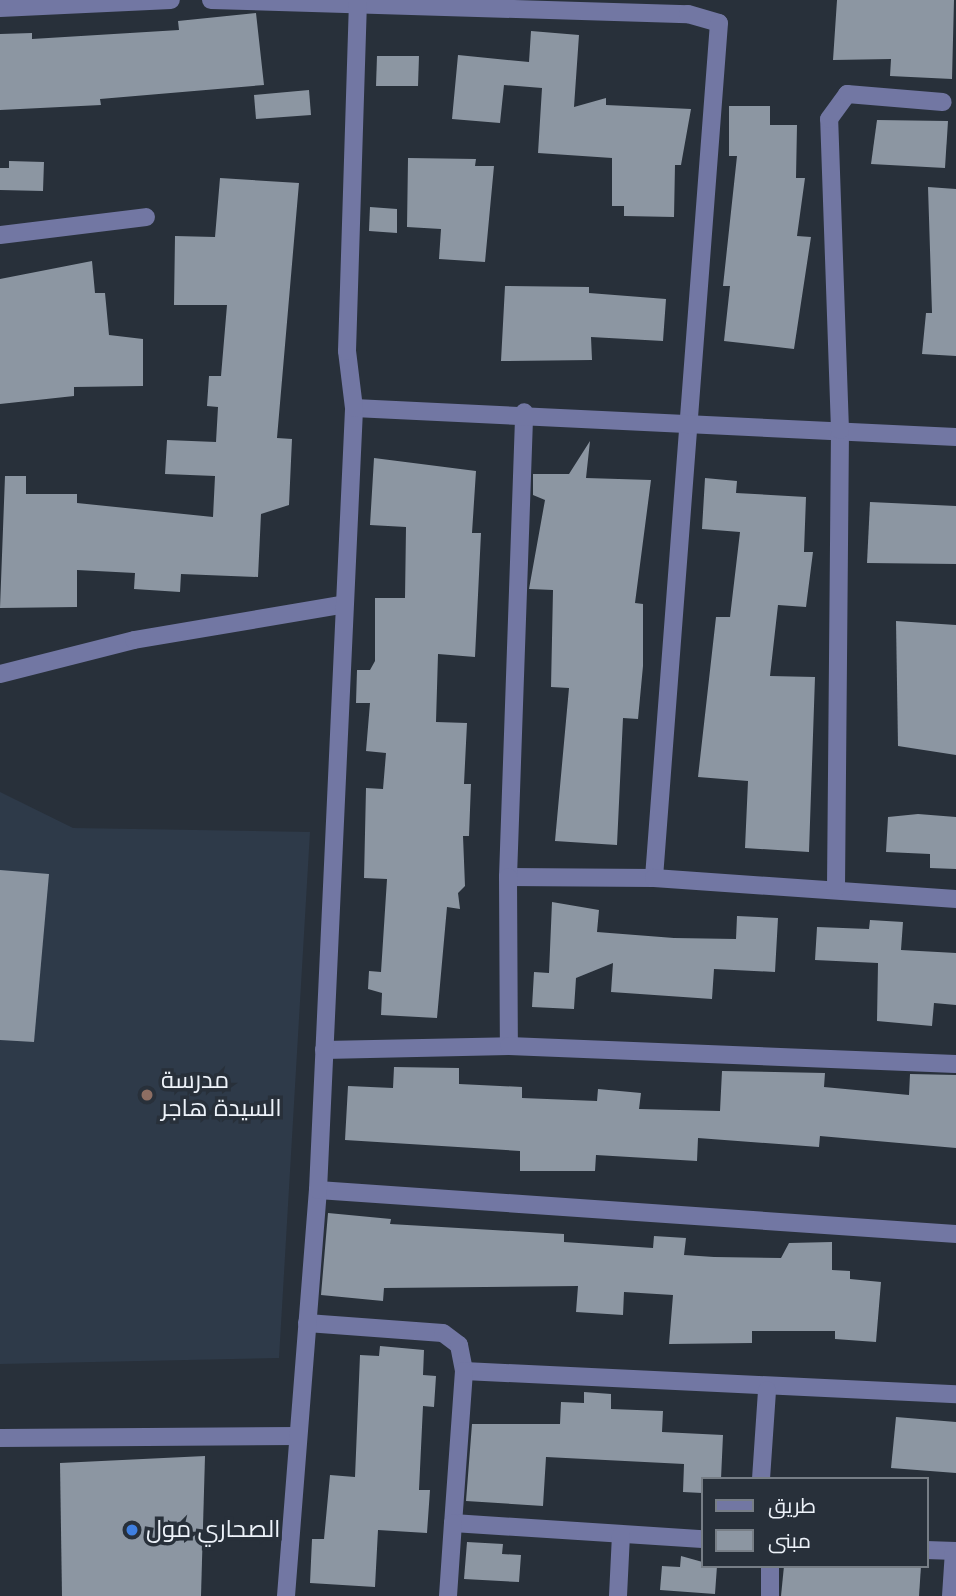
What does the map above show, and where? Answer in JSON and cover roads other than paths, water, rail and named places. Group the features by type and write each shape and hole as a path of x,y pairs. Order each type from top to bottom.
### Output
{"street":[{"path":"0,8 171,0"},
{"path":"211,0 358,1 469,10 688,13 719,23 693,422 654,878"},
{"path":"286,1596 318,1190 341,605 354,408 347,351 358,1"},
{"path":"836,888 840,430 829,119 847,94 943,102"},
{"path":"0,235 146,217"},
{"path":"354,408 524,412 956,437"},
{"path":"509,1046 508,877 524,412"},
{"path":"0,674 134,640 341,605"},
{"path":"508,877 654,878 836,888 956,899"},
{"path":"324,1050 509,1046 956,1064"},
{"path":"318,1190 956,1234"},
{"path":"307,1323 443,1333 460,1345 464,1371 449,1596"},
{"path":"464,1371 767,1390 956,1394"},
{"path":"761,1477 767,1390"},
{"path":"0,1438 298,1436"},
{"path":"453,1523 701,1539"},
{"path":"618,1596 621,1535"},
{"path":"928,1550 955,1551 951,1596"},
{"path":"770,1568 770,1596"}],"place":[{"name":"مدرسة السيدة هاجر","path":"147,1095"},
{"name":"الصحاري مول","path":"132,1530"}]}
